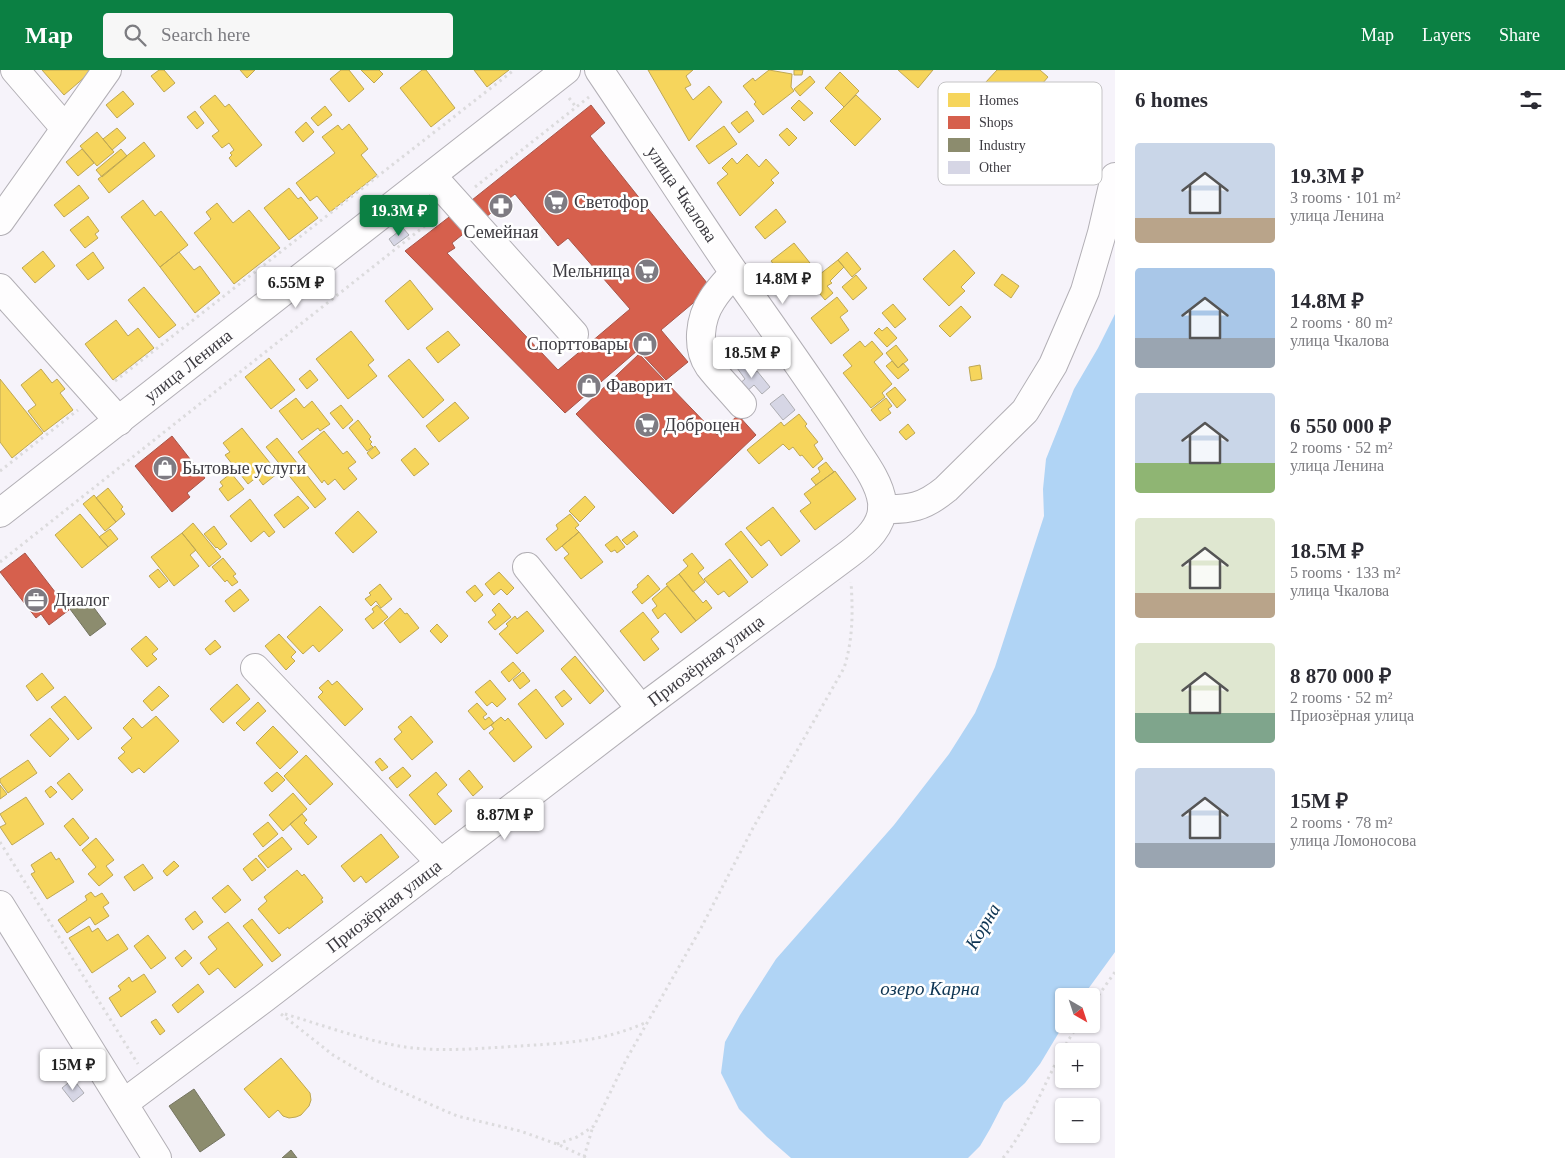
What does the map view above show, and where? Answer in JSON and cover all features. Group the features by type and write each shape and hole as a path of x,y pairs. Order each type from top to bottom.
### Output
{"street":[{"path":"15,70 65,128"},
{"path":"3,212 106,70"},
{"name":"улица Ленина","path":"0,513 566,70"},
{"name":"улица Чкалова","path":"600,70 734,272 853,446 874,480 880,496 882,509"},
{"path":"432,176 574,334"},
{"path":"855,550 877,525 882,509 913,508 935,498 1025,411 1053,365 1085,292 1102,233 1115,177"},
{"path":"734,272 712,300 704,317 701,339 709,365 742,404"},
{"path":"0,288 119,421"},
{"name":"Приозёрная улица","path":"124,1102 441,863 641,709 855,550"},
{"path":"527,567 641,709"},
{"path":"255,668 441,863"},
{"path":"0,905 157,1158"}],"path":[{"path":"0,471 514,70"},
{"path":"0,562 576,107"},
{"path":"647,1022 606,1037 580,1042 467,1049 430,1049 398,1046 372,1040 279,1012 333,1055 374,1080 457,1116 520,1131 557,1144 585,1157 594,1126 614,1083 701,928 773,791 844,668 850,651 855,550"},
{"path":"0,842 139,1066"},
{"path":"1100,993 1115,972"},
{"path":"1003,1158 1024,1126 1059,1054 1073,1033"},
{"path":"557,1144 577,1137 594,1126"}],"water":[{"name":"озеро Карна","path":"1115,314 1115,952 1089,988 1055,988 1055,1033 1059,1033 1040,1064 1025,1083 1004,1102 980,1146 968,1158 791,1158 739,1109 721,1073 725,1042 776,959 894,825 949,754 975,713 995,667 1044,516 1043,489 1046,459 1074,389"}],"building: Homes":[{"path":"42,70 93,70 64,95"},
{"path":"159,70 164,70 175,83 164,92 151,76"},
{"path":"240,70 255,70 247,78"},
{"path":"341,70 349,70 364,89 349,102 330,79"},
{"path":"361,70 379,70 383,74 374,83"},
{"path":"422,70 426,70 455,108 431,127 400,88"},
{"path":"474,70 509,70 487,87"},
{"path":"648,70 693,70 686,76 691,85 685,88 693,100 709,86 722,102 689,141"},
{"path":"769,70 792,74 791,87 794,91 763,115 754,104 756,102 743,86 753,78 755,81"},
{"path":"794,70 803,70 802,75 794,75"},
{"path":"898,70 933,70 918,88"},
{"path":"997,70 1040,70 1048,77 1044,82 986,82"},
{"path":"840,72 859,91 844,107 825,88"},
{"path":"810,76 815,82 800,96 794,89"},
{"path":"123,91 134,104 117,118 106,105"},
{"path":"215,95 225,107 229,104 262,145 236,167 229,158 232,155 230,153 234,150 229,143 222,148 212,136 219,131 200,107"},
{"path":"856,95 881,119 855,146 830,121"},
{"path":"799,100 813,113 804,121 791,108"},
{"path":"325,106 332,115 318,126 311,118"},
{"path":"195,111 204,123 197,129 187,117"},
{"path":"747,111 754,121 739,133 731,123"},
{"path":"306,122 314,132 303,142 295,132"},
{"path":"349,124 368,149 361,155 377,175 330,212 317,196 310,201 296,183 335,153 322,137 338,125 342,130"},
{"path":"724,126 737,144 709,164 696,146"},
{"path":"117,128 126,138 112,150 103,139"},
{"path":"787,128 797,138 789,146 779,135"},
{"path":"97,132 114,152 97,166 80,146"},
{"path":"144,142 155,156 109,193 98,179"},
{"path":"82,149 94,163 78,176 66,162"},
{"path":"121,149 127,156 102,177 96,170"},
{"path":"747,154 759,167 766,159 779,173 771,180 774,183 740,216 717,183 728,174 722,168 732,158 737,164"},
{"path":"79,185 89,198 64,217 54,205"},
{"path":"289,188 298,199 301,197 318,218 289,240 264,208"},
{"path":"143,200 155,216 161,211 188,245 160,267 121,217"},
{"path":"217,203 233,223 249,210 280,248 234,284 194,233 211,219 206,212"},
{"path":"776,209 786,222 765,239 755,227"},
{"path":"88,216 99,231 95,234 98,238 85,248 70,230"},
{"path":"794,243 810,263 806,267 808,270 789,284 771,261"},
{"path":"954,250 975,273 961,287 965,291 949,306 923,279"},
{"path":"43,251 55,266 35,283 22,268"},
{"path":"93,252 104,268 88,280 76,265"},
{"path":"179,252 194,270 200,266 220,293 195,313 160,267"},
{"path":"847,252 861,269 852,277 838,260"},
{"path":"838,260 844,267 830,281 832,283 827,286 833,293 825,300 810,282"},
{"path":"1002,274 1019,286 1011,298 994,285"},
{"path":"856,275 867,288 853,300 842,287"},
{"path":"410,280 433,309 408,330 385,301"},
{"path":"144,287 176,325 159,338 128,300"},
{"path":"837,297 848,311 840,317 849,330 831,344 811,318"},
{"path":"893,304 906,319 895,328 882,313"},
{"path":"961,306 971,317 950,337 939,326"},
{"path":"116,320 128,336 138,328 154,348 113,380 85,344"},
{"path":"887,327 897,338 887,347 874,333 879,328 882,331"},
{"path":"351,331 374,360 368,365 377,376 348,399 316,359"},
{"path":"448,331 460,345 438,363 426,348"},
{"path":"860,341 865,347 872,341 883,354 874,362 892,384 882,393 885,397 871,408 843,373 852,366 843,355"},
{"path":"896,345 908,360 898,368 886,353"},
{"path":"269,358 295,390 271,409 245,377"},
{"path":"409,359 444,400 423,418 388,376"},
{"path":"892,361 898,368 903,363 909,370 898,379 886,366"},
{"path":"980,365 982,379 971,381 969,367"},
{"path":"41,369 52,383 57,379 65,389 60,393 73,410 44,432 28,411 36,405 21,385"},
{"path":"310,370 318,380 307,389 299,379"},
{"path":"0,379 43,433 12,458 0,442"},
{"path":"895,387 906,400 897,408 886,394"},
{"path":"296,398 304,408 312,401 330,424 320,431 318,428 302,440 279,411"},
{"path":"886,398 892,406 888,409 891,413 880,421 871,410"},
{"path":"455,402 469,418 439,442 426,426"},
{"path":"341,405 353,420 343,429 330,413"},
{"path":"799,414 807,424 805,426 818,442 814,445 823,459 813,468 793,447 789,450 783,444 759,464 747,450 781,422 784,426"},
{"path":"358,420 371,437 369,439 372,442 370,444 373,447 367,451 349,428"},
{"path":"908,424 915,433 906,440 899,432"},
{"path":"242,428 278,473 263,485 257,477 248,484 225,455 230,452 223,443"},
{"path":"324,431 343,454 347,451 356,462 348,468 357,479 344,490 335,479 328,485 324,480 322,483 298,452"},
{"path":"277,438 326,499 315,508 266,447"},
{"path":"375,446 380,453 372,459 367,453"},
{"path":"415,448 429,464 414,476 401,460"},
{"path":"826,462 834,472 816,485 811,479 820,472 818,468"},
{"path":"835,471 856,499 815,530 800,511 811,503 804,494"},
{"path":"231,473 244,489 228,501 219,489 223,486 220,482"},
{"path":"108,488 123,507 121,509 125,514 116,522 96,498"},
{"path":"94,495 116,522 105,531 83,504"},
{"path":"298,496 309,508 284,528 274,515"},
{"path":"585,496 595,507 580,522 569,511"},
{"path":"250,499 275,532 269,537 264,531 251,542 230,516"},
{"path":"773,507 800,541 781,556 769,540 761,546 746,528"},
{"path":"358,511 377,532 353,553 335,533"},
{"path":"80,514 108,547 82,568 55,535"},
{"path":"570,514 579,525 575,528 579,532 556,551 546,539 558,529 556,525"},
{"path":"193,523 221,557 209,567 182,533"},
{"path":"214,526 227,544 220,550 204,534"},
{"path":"110,529 118,539 108,547 99,537"},
{"path":"634,531 638,536 627,545 622,540"},
{"path":"741,531 768,565 752,578 725,544"},
{"path":"579,532 603,562 581,579 564,558 569,554 562,546"},
{"path":"182,533 196,550 190,555 199,566 174,586 151,557"},
{"path":"617,536 625,547 617,553 615,550 611,552 605,545"},
{"path":"692,553 704,568 698,573 705,582 693,592 679,574 688,566 683,560"},
{"path":"223,558 236,574 233,576 238,582 232,586 227,580 225,582 212,567"},
{"path":"730,559 748,582 729,597 724,591 718,595 704,579"},
{"path":"158,569 168,581 159,588 149,576"},
{"path":"499,572 514,588 507,595 501,589 494,595 485,584"},
{"path":"679,574 703,603 706,600 712,608 696,621 666,584"},
{"path":"648,575 660,589 642,604 632,592"},
{"path":"380,584 392,599 381,608 376,601 371,606 365,599"},
{"path":"475,585 483,595 475,602 466,592"},
{"path":"667,586 696,621 681,633 665,613 658,619 652,610 657,606 652,599"},
{"path":"240,589 249,600 234,612 225,601"},
{"path":"499,603 511,617 495,630 488,622 496,615 492,610"},
{"path":"377,605 388,617 373,629 365,619 374,612 372,609"},
{"path":"320,606 343,630 319,652 313,645 303,654 287,637"},
{"path":"400,608 405,614 407,613 419,628 400,643 384,623"},
{"path":"527,611 544,631 517,654 499,634 515,616 517,619"},
{"path":"643,612 659,632 651,639 659,649 644,661 620,631"},
{"path":"437,624 448,636 441,643 430,631"},
{"path":"279,634 296,652 291,657 295,661 286,670 265,646"},
{"path":"146,636 158,649 152,654 157,659 147,667 131,649"},
{"path":"215,640 221,647 210,655 205,649"},
{"path":"575,656 604,691 590,704 561,669"},
{"path":"513,662 521,671 509,682 501,672"},
{"path":"523,672 530,681 520,689 513,680"},
{"path":"42,673 54,688 37,701 26,686"},
{"path":"328,680 332,685 337,681 363,709 345,726 318,697 323,692 319,688"},
{"path":"490,680 506,699 497,707 492,702 487,706 475,692"},
{"path":"237,684 250,699 223,723 210,709"},
{"path":"159,686 169,696 152,711 143,701"},
{"path":"536,689 564,724 546,739 518,704"},
{"path":"564,690 572,699 562,707 555,697"},
{"path":"65,696 92,728 78,740 51,707"},
{"path":"258,702 266,711 244,731 236,723"},
{"path":"477,703 487,714 483,717 485,720 489,717 494,723 484,730 468,711"},
{"path":"156,716 179,741 144,773 139,768 132,773 118,758 125,752 121,748 132,738 123,728 133,718 142,728"},
{"path":"411,716 433,742 412,760 394,739 402,732 398,727"},
{"path":"501,717 505,721 508,718 532,747 514,762 489,733 494,729 491,725"},
{"path":"50,718 69,739 50,757 30,735"},
{"path":"273,726 298,752 280,769 256,743"},
{"path":"306,755 333,784 310,805 284,776"},
{"path":"380,758 388,767 382,771 375,762"},
{"path":"28,760 37,773 8,793 0,779"},
{"path":"403,767 411,776 397,788 389,778"},
{"path":"469,770 483,787 473,796 459,779"},
{"path":"277,772 285,780 272,792 264,783"},
{"path":"436,772 447,785 437,794 452,811 435,825 409,795"},
{"path":"69,773 83,790 72,800 57,783"},
{"path":"0,785 7,794 0,799"},
{"path":"51,786 57,792 50,798 45,791"},
{"path":"293,793 307,809 283,831 269,815"},
{"path":"26,797 44,824 12,845 0,827 6,824 0,814"},
{"path":"302,814 307,820 304,823 317,837 308,845 290,824"},
{"path":"73,818 89,838 80,846 64,826"},
{"path":"268,822 278,834 263,847 253,834"},
{"path":"381,834 399,857 366,883 361,876 354,882 341,866"},
{"path":"282,837 292,849 268,868 258,856"},
{"path":"96,838 114,860 106,866 113,875 99,886 88,874 96,867 82,850"},
{"path":"51,852 56,860 59,858 74,882 47,899 31,874 35,872 31,865"},
{"path":"256,858 266,870 252,881 243,869"},
{"path":"174,861 179,866 167,876 163,871"},
{"path":"143,864 153,878 134,891 124,877"},
{"path":"297,870 302,876 304,874 323,898 321,899 323,902 289,929 288,927 279,934 258,909 267,901 264,897"},
{"path":"228,885 241,900 225,913 212,898"},
{"path":"91,892 95,897 102,893 109,903 103,907 109,916 95,925 90,917 67,933 58,920 87,900 85,896"},
{"path":"195,911 203,922 193,930 185,919"},
{"path":"252,919 281,955 272,962 243,926"},
{"path":"228,922 263,965 235,988 218,968 209,975 200,963 217,949 208,937"},
{"path":"89,926 92,932 98,928 107,941 118,934 128,949 92,973 69,938"},
{"path":"148,935 166,958 151,969 134,946"},
{"path":"185,950 192,958 182,967 175,958"},
{"path":"144,974 156,992 121,1017 109,998 121,990 118,986 129,977 132,982"},
{"path":"198,984 204,992 178,1013 172,1005"},
{"path":"156,1019 165,1031 160,1035 151,1022"},
{"path":"281,1058 310,1093 311,1100 309,1106 301,1115 289,1118 283,1116 278,1110 269,1118 244,1089"}],"building: Shops":[{"name":"Мельница","path":"591,105 605,123 590,136 711,288 661,330 688,362 666,380 638,350 565,413 405,251 453,214 467,231 452,243 455,248 447,253 558,370 630,309 568,238 558,246 515,194 486,217 472,200"},
{"name":"Доброцен","path":"639,354 717,435 738,415 756,435 673,514 576,414"},
{"path":"172,436 205,478 187,493 190,497 172,512 135,466"},
{"path":"25,553 69,610 49,625 41,614 36,618 0,572"}],"building: Industry":[{"path":"86,597 106,624 90,636 70,609"},
{"path":"194,1089 225,1135 200,1152 169,1106"},
{"path":"291,1150 297,1158 282,1158"}],"building: Other":[{"path":"403,228 409,235 394,246 389,239"},
{"path":"745,362 754,373 757,371 770,387 762,394 754,385 746,392 739,384 745,379 737,368"},
{"path":"783,394 795,410 783,420 770,404"},
{"path":"73,1079 84,1093 73,1102 62,1088"}],"place":[{"name":"Светофор","path":"556,202"},
{"name":"Семейная","path":"501,206"},
{"name":"Мельница","path":"647,271"},
{"name":"Спорттовары","path":"645,344"},
{"name":"Фаворит","path":"589,386"},
{"name":"Доброцен","path":"647,425"},
{"name":"Бытовые услуги","path":"165,468"},
{"name":"Диалог","path":"36,600"}],"water label":[{"name":"Корна","path":"982,926"}]}
